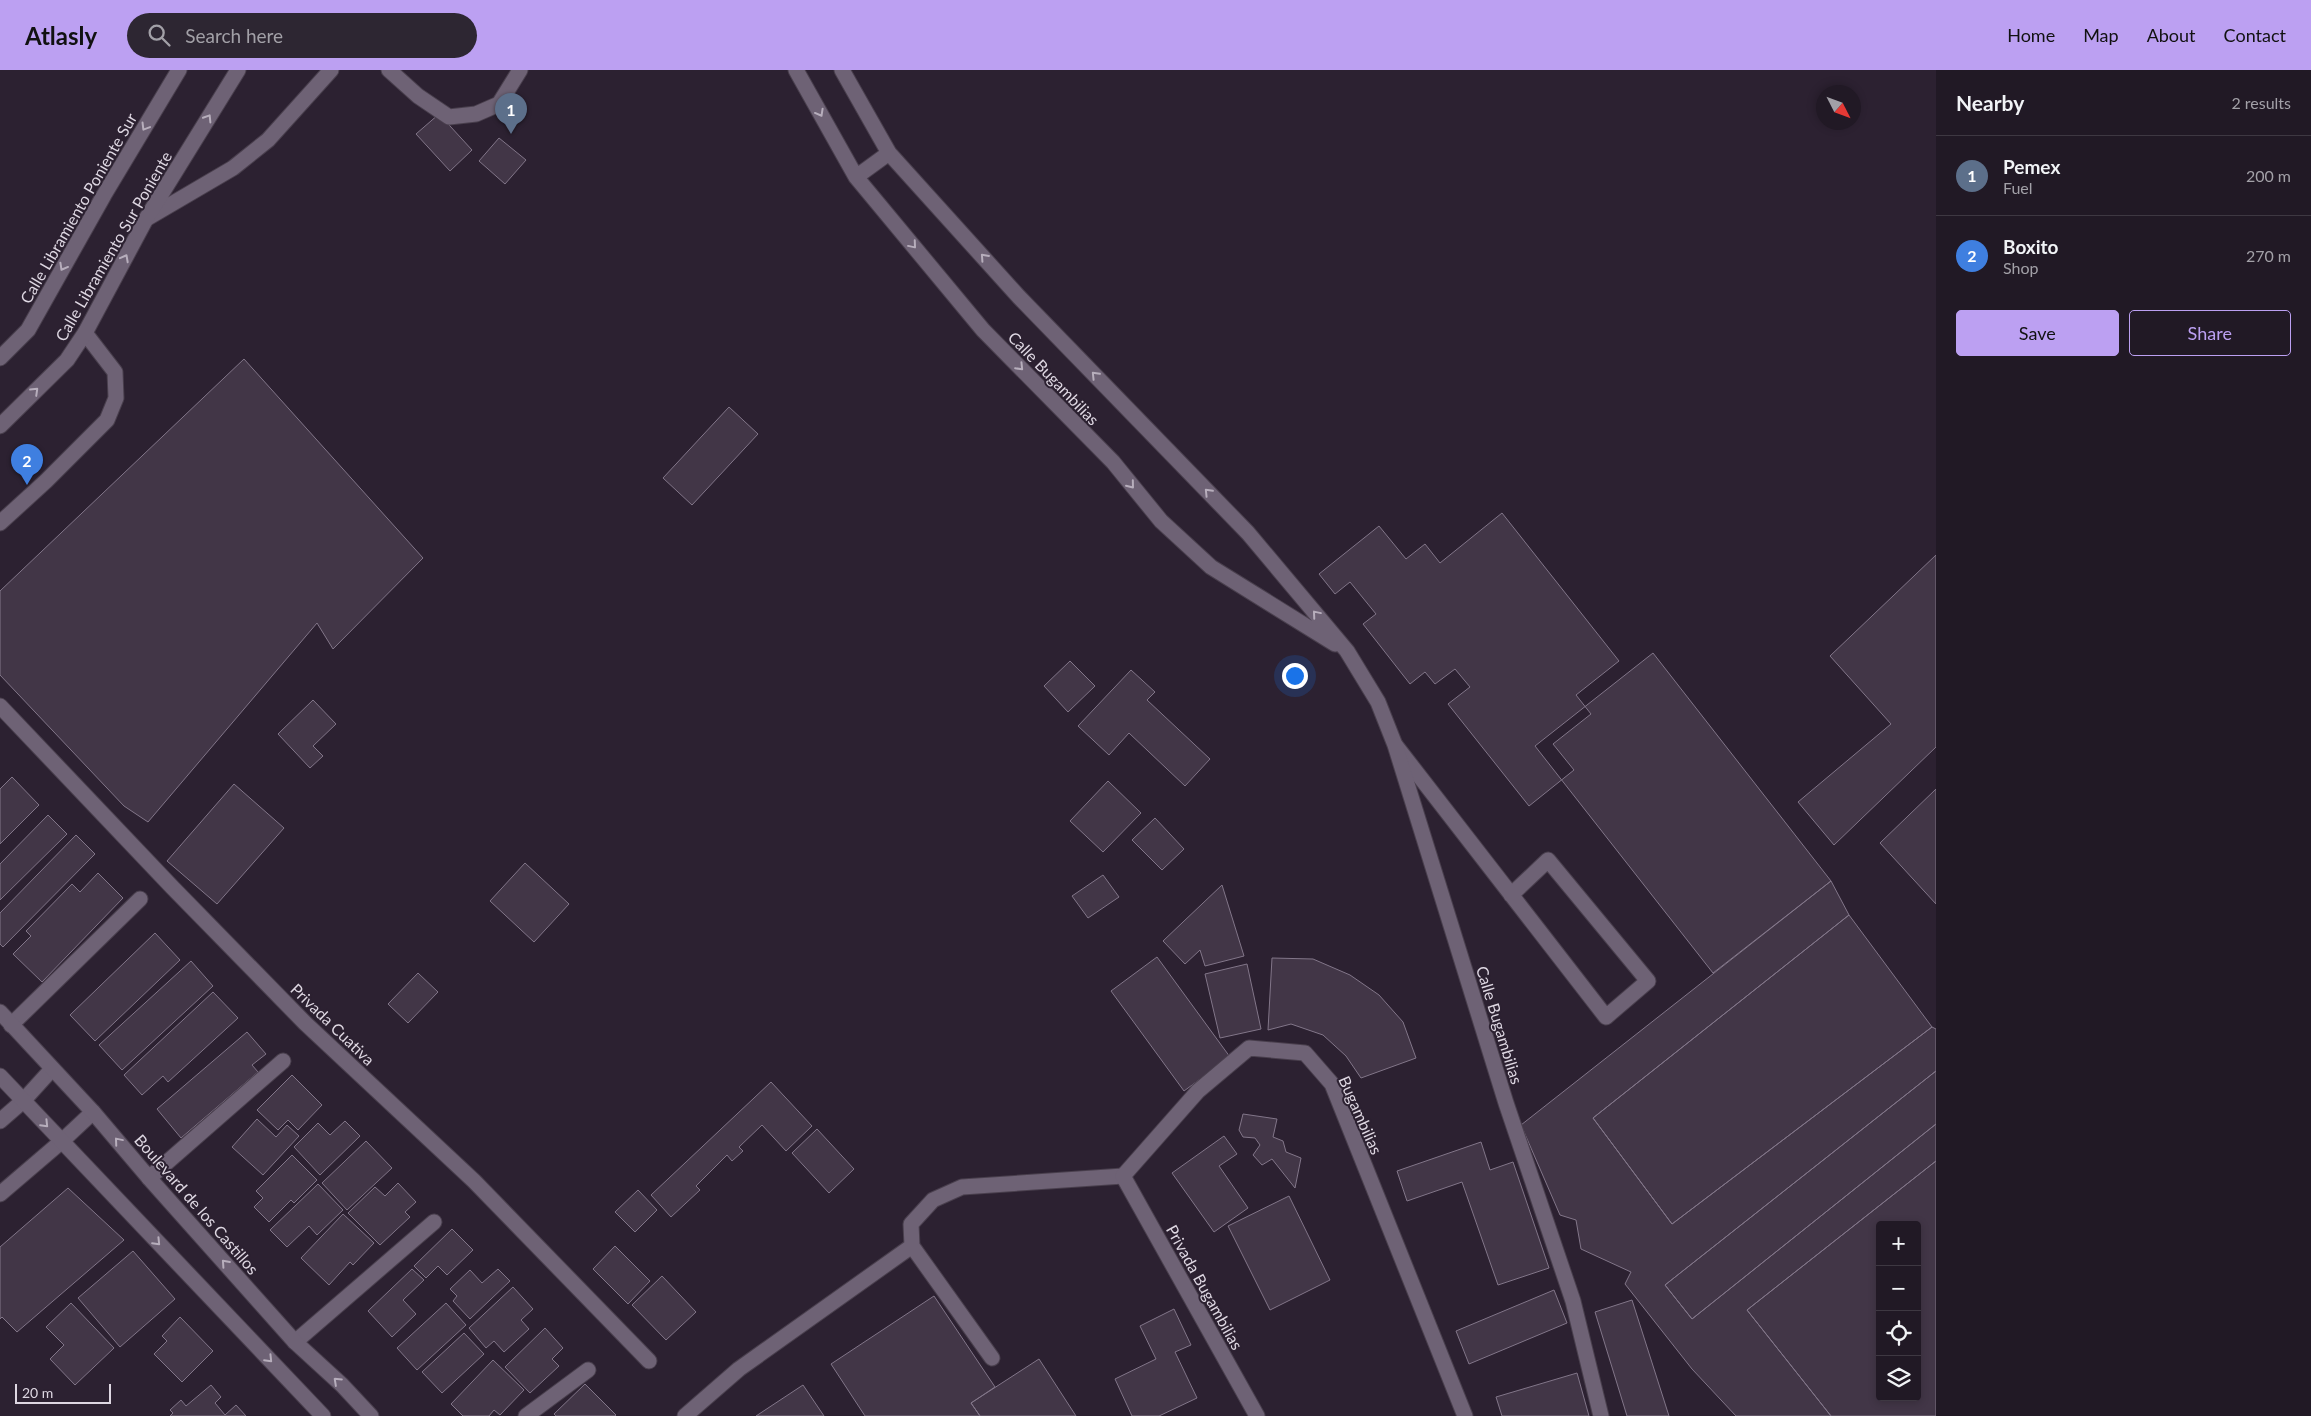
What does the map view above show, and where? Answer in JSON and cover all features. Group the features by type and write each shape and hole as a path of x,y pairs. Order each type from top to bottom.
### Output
{"street":[{"name":"Calle Libramiento Poniente Sur","path":"0,358 28,330 104,195 179,70"},
{"name":"Calle Libramiento Sur Poniente","path":"0,426 67,360 85,333 146,219 238,70"},
{"path":"146,219 233,168 268,140 331,70"},
{"path":"389,70 418,96 449,117 476,114 499,104 520,70"},
{"name":"Calle Bugambilias","path":"796,70 856,177 983,330 1113,462 1161,522 1211,567 1347,651"},
{"name":"Calle Bugambilias","path":"842,70 889,153 1019,297 1248,532 1347,651 1378,702 1395,745 1506,1103 1574,1301 1600,1416"},
{"path":"856,177 889,153"},
{"path":"1,521 46,482 107,420 116,398 115,372 85,333"},
{"name":"Privada Cuativa","path":"0,706 172,887 305,1023 474,1181 649,1361"},
{"path":"1395,745 1511,895 1606,1017 1648,981 1548,860 1511,895"},
{"path":"11,1025 140,899"},
{"name":"Boulevard de los Castillos","path":"0,1012 93,1112 149,1178 296,1342 342,1385 371,1416"},
{"name":"Bugambilias","path":"1123,1176 1198,1091 1250,1048 1305,1053 1332,1084 1465,1416"},
{"path":"149,1178 282,1061"},
{"path":"0,1121 23,1101 52,1069"},
{"path":"0,1076 323,1416"},
{"path":"0,1194 93,1112"},
{"path":"992,1358 912,1246 911,1224 933,1200 962,1187 1123,1176"},
{"name":"Privada Bugambilias","path":"1123,1176 1257,1416"},
{"path":"296,1342 434,1222"},
{"path":"685,1416 739,1369 912,1246"},
{"path":"526,1416 588,1370"}],"building":[{"path":"439,114 472,150 450,171 416,134"},
{"path":"499,138 526,160 505,184 479,161"},
{"path":"244,359 423,558 333,649 317,623 148,822 124,806 0,675 0,591"},
{"path":"729,407 758,434 692,505 663,478"},
{"path":"1502,513 1619,661 1576,695 1591,714 1553,744 1574,770 1529,806 1448,704 1470,687 1455,669 1435,684 1425,672 1410,684 1363,624 1376,614 1350,582 1335,594 1319,574 1379,526 1406,559 1425,544 1440,563"},
{"path":"1936,555 1936,747 1834,845 1798,802 1891,724 1830,656"},
{"path":"1653,653 1831,881 1713,973 1535,746"},
{"path":"1070,661 1095,686 1068,712 1044,686"},
{"path":"1131,670 1155,692 1147,700 1210,759 1185,786 1129,733 1109,755 1078,726"},
{"path":"313,700 336,724 313,746 323,756 310,768 278,734"},
{"path":"12,777 39,805 0,844 0,789"},
{"path":"1108,781 1141,813 1103,852 1070,821"},
{"path":"234,784 284,828 217,904 167,861"},
{"path":"1936,789 1936,904 1880,843"},
{"path":"48,815 67,834 0,900 0,864"},
{"path":"1155,818 1184,849 1162,870 1132,840"},
{"path":"76,835 95,854 3,947 0,944 0,913"},
{"path":"525,863 569,904 534,942 490,901"},
{"path":"98,873 123,898 42,982 13,954 31,936 26,931 72,884 80,892"},
{"path":"1103,875 1119,897 1088,918 1072,896"},
{"path":"1831,881 1849,915 1593,1118 1672,1224 1932,1027 1936,1029 1936,1071 1665,1285 1692,1319 1936,1124 1936,1161 1747,1310 1831,1416 1736,1416 1692,1369 1625,1284 1631,1272 1581,1249 1576,1220 1560,1215 1521,1125"},
{"path":"1222,885 1244,956 1205,966 1200,950 1185,964 1163,941"},
{"path":"1849,915 1932,1027 1672,1224 1593,1118"},
{"path":"155,933 180,960 95,1041 70,1015"},
{"path":"1157,957 1230,1057 1184,1091 1111,991"},
{"path":"1272,958 1313,959 1350,975 1379,995 1403,1022 1416,1058 1361,1078 1346,1056 1323,1035 1291,1024 1268,1030"},
{"path":"191,961 213,986 122,1070 99,1045"},
{"path":"1247,964 1261,1029 1220,1038 1205,974"},
{"path":"418,973 438,992 408,1023 388,1004"},
{"path":"213,992 238,1018 168,1082 163,1076 142,1095 124,1075"},
{"path":"247,1032 266,1054 252,1065 258,1072 181,1138 157,1109"},
{"path":"1936,1071 1936,1124 1692,1319 1665,1285"},
{"path":"292,1075 322,1105 298,1130 288,1120 278,1130 257,1110"},
{"path":"771,1082 812,1126 786,1151 762,1125 739,1147 743,1151 732,1161 727,1155 696,1186 700,1190 671,1217 651,1195"},
{"path":"1243,1114 1277,1119 1273,1137 1283,1141 1286,1152 1301,1158 1295,1188 1272,1159 1262,1165 1253,1155 1260,1145 1255,1138 1243,1137 1239,1130"},
{"path":"257,1119 276,1137 287,1125 299,1136 263,1175 232,1147"},
{"path":"345,1121 360,1136 320,1175 294,1147 318,1123 330,1135"},
{"path":"817,1129 854,1169 829,1193 792,1153"},
{"path":"1224,1136 1237,1154 1219,1166 1248,1208 1214,1232 1172,1173"},
{"path":"366,1141 392,1168 347,1210 322,1183"},
{"path":"1481,1142 1490,1170 1513,1162 1549,1268 1498,1285 1462,1182 1407,1201 1397,1171"},
{"path":"292,1155 317,1180 294,1203 291,1200 269,1222 254,1207 263,1198 256,1191"},
{"path":"1936,1161 1936,1416 1831,1416 1747,1310"},
{"path":"398,1183 416,1202 405,1212 410,1217 380,1245 348,1213 375,1187 385,1196"},
{"path":"318,1184 343,1210 317,1235 309,1226 287,1247 270,1230"},
{"path":"68,1188 124,1240 17,1332 2,1317 0,1319 0,1247"},
{"path":"638,1190 657,1210 635,1232 615,1212"},
{"path":"1289,1196 1330,1280 1270,1310 1228,1226"},
{"path":"343,1214 374,1243 353,1265 350,1262 329,1285 301,1258"},
{"path":"452,1229 473,1250 447,1275 438,1266 426,1278 414,1266"},
{"path":"615,1246 650,1281 628,1304 593,1269"},
{"path":"133,1251 175,1299 120,1347 78,1298"},
{"path":"412,1269 424,1280 403,1300 416,1314 392,1337 368,1311"},
{"path":"498,1269 510,1281 470,1319 453,1301 457,1296 450,1289 470,1270 482,1283"},
{"path":"662,1276 696,1312 666,1340 632,1305"},
{"path":"513,1287 533,1309 521,1320 529,1329 504,1352 494,1341 486,1348 469,1328"},
{"path":"1554,1290 1567,1323 1469,1364 1456,1331"},
{"path":"934,1296 995,1387 971,1403 980,1416 865,1416 831,1364"},
{"path":"1632,1300 1669,1416 1627,1416 1595,1312"},
{"path":"71,1303 114,1348 75,1385 50,1359 64,1345 46,1327"},
{"path":"446,1303 466,1325 417,1370 397,1348"},
{"path":"1174,1309 1191,1345 1175,1352 1197,1398 1159,1416 1132,1416 1115,1379 1156,1359 1140,1326"},
{"path":"180,1317 213,1351 182,1382 154,1354 167,1341 162,1336"},
{"path":"545,1328 563,1348 552,1359 559,1366 530,1393 505,1367"},
{"path":"464,1333 484,1354 442,1393 422,1372"},
{"path":"1039,1359 1076,1416 980,1416 971,1403"},
{"path":"493,1360 524,1390 500,1415 494,1410 489,1416 463,1416 451,1404"},
{"path":"1577,1373 1589,1416 1502,1416 1496,1397"},
{"path":"585,1384 615,1416 556,1416 554,1414"},
{"path":"211,1385 221,1397 215,1403 225,1415 236,1405 246,1416 170,1416 173,1413 170,1410 181,1400 186,1406"},
{"path":"803,1385 824,1416 756,1416"}],"place":[{"name":"Pemex","path":"511,134"},
{"name":"Boxito","path":"27,485"}]}
